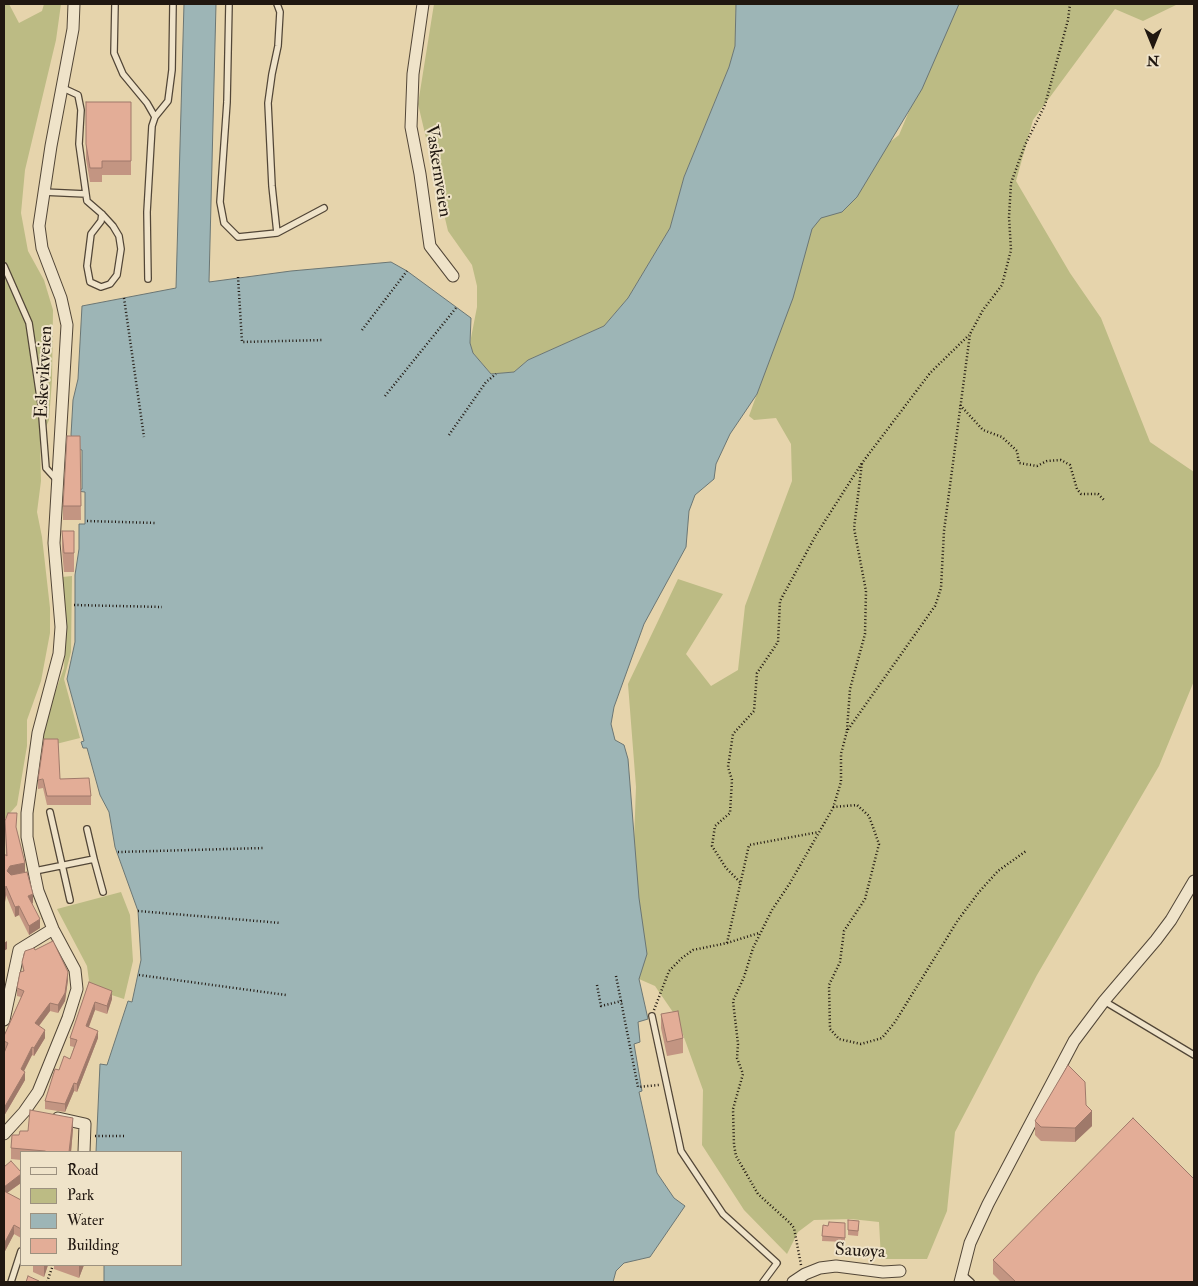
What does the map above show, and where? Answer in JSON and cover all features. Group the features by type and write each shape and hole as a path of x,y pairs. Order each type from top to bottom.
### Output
{"street":[{"name":"Eskevikveien","path":"4,1134 24,1112 38,1092 49,1069 77,989 75,970 53,929 38,891 33,874 27,837 27,813 38,733 59,654 61,627 54,543 56,479 67,324 61,298 42,248 39,226 43,192 73,29 74,4"},
{"name":"Vaskernveien","path":"422,4 414,66 411,127 430,246 453,276"},
{"path":"960,1278 970,1243 1010,1161 1074,1041 1104,1001 1161,934 1194,881"},
{"path":"4,1020 8,996 8,980 18,950 53,929"},
{"path":"24,1112 85,1124 84,1151"},
{"name":"Sauøya","path":"793,1282 805,1274 820,1268 836,1266 883,1272 900,1271"}],"lane":[{"path":"115,4 114,53 122,74 147,103 155,117"},
{"path":"148,278 146,212 152,126 155,117 168,101 172,70 173,4"},
{"path":"229,4 227,102 220,202 224,224 238,236 277,233 324,208"},
{"path":"277,4 280,12 278,46 268,103 272,186 277,233"},
{"path":"63,88 78,95 81,110 79,144 87,201 102,214 119,236 121,249 117,274 110,284 101,286 90,282 88,266 91,234 102,221 102,214"},
{"path":"43,192 86,194"},
{"path":"4,266 29,323 40,394 46,468 56,479"},
{"path":"50,812 70,900"},
{"path":"87,830 103,892"},
{"path":"33,874 62,865 94,859"},
{"path":"1104,1001 1194,1055"},
{"path":"652,1016 681,1151 723,1214 777,1263 763,1282"},
{"path":"11,1282 20,1254"},
{"path":"960,1278 971,1282"}],"path":[{"path":"847,731 935,606 941,588 944,531 970,334 982,310 1002,285 1010,250 1011,183 1025,145 1045,105 1068,20 1070,4"},
{"path":"362,330 407,271"},
{"path":"238,277 242,342 323,340"},
{"path":"124,298 144,438"},
{"path":"385,396 456,308"},
{"path":"740,882 726,868 712,846 715,826 730,813 732,780 728,767 732,734 754,712 757,673 778,642 780,601 816,535 862,463 930,373 970,334"},
{"path":"449,435 486,382 496,374"},
{"path":"960,405 983,430 1002,437 1016,451 1019,463 1037,466 1047,461 1061,460 1070,464 1077,489 1081,494 1098,494 1104,500"},
{"path":"805,1274 796,1251 794,1228 758,1194 741,1166 734,1146 733,1109 743,1074 737,1058 738,1044 733,1001 760,933 820,832 832,808 841,782 841,754 847,731 850,689 865,634 866,591 854,528 862,463"},
{"path":"87,521 156,523"},
{"path":"74,605 162,607"},
{"path":"832,808 857,805 868,816 879,844 865,899 844,931 840,962 829,985 830,1029 839,1039 861,1044 882,1038 891,1027 958,920 979,892 998,871 1026,851"},
{"path":"727,943 749,845 820,832"},
{"path":"118,852 264,848"},
{"path":"138,910 281,923"},
{"path":"652,1016 669,971 682,958 693,950 727,943 760,933"},
{"path":"139,974 286,994"},
{"path":"616,976 638,1087 666,1084"},
{"path":"597,985 601,1006 622,1001"},
{"path":"95,1136 124,1136"},
{"path":"47,1282 53,1266"}],"green space":[{"path":"4,4 9,4 19,23 42,11 44,4 61,4 56,40 25,170 21,213 28,251 44,280 53,310 52,380 49,420 40,441 41,481 37,512 42,537 50,608 50,633 41,681 27,720 27,746 17,805 4,820"},
{"path":"434,4 736,4 735,46 729,67 684,177 670,228 628,298 604,326 528,360 514,372 491,374 473,353 470,343 477,307 477,286 472,265 448,231 418,104"},
{"path":"954,4 1178,4 1143,21 1115,9 1033,120 1016,181 1070,273 1101,318 1150,442 1194,472 1194,681 1159,766 1037,975 955,1132 947,1211 927,1259 881,1259 879,1222 851,1219 814,1220 798,1232 787,1254 744,1210 702,1145 703,1090 677,1018 655,986 639,979 634,841 636,787 628,684 678,579 723,594 686,654 711,686 738,670 745,606 792,481 791,444 776,418 754,420 749,416 798,279 790,220 899,135"},
{"path":"72,576 71,652 64,679 80,738 40,748 49,709 64,668 66,623 62,577"},
{"path":"121,892 130,915 133,961 124,999 90,988 87,966 57,909"}],"water":[{"path":"184,4 216,4 209,282 291,271 391,262 407,271 471,318 470,343 473,353 491,374 514,372 528,360 604,326 628,298 670,228 684,177 729,67 735,46 736,4 959,4 922,89 857,197 842,212 821,218 812,229 793,298 757,394 730,434 716,464 714,479 695,495 689,511 686,547 644,624 614,707 611,724 615,740 624,745 628,759 639,898 647,954 639,979 648,1019 638,1022 640,1042 634,1044 642,1091 639,1092 657,1173 674,1198 685,1206 650,1257 624,1263 616,1271 613,1282 104,1282 104,1266 182,1266 182,1151 96,1151 100,1064 107,1065 128,1001 132,1002 141,960 138,911 115,847 109,812 100,795 87,748 83,748 81,742 84,741 67,679 75,642 75,575 79,549 79,524 85,524 85,492 76,491 82,489 82,450 75,448 71,435 73,400 78,379 82,306 176,288"}],"building":[{"path":"86,102 131,102 131,161 102,161 102,168 90,168 86,144"},
{"path":"67,436 80,436 81,506 63,506"},
{"path":"62,531 74,531 74,553 64,553"},
{"path":"44,739 58,739 60,779 89,778 91,796 47,796 43,779 38,780"},
{"path":"8,813 17,813 16,827 25,863 10,866 7,871 11,875 27,872 33,894 28,896 40,919 29,926 19,906 15,907 6,886 4,899 4,854 7,856 5,821"},
{"path":"53,941 68,972 65,993 58,1005 50,1003 35,1023 45,1030 34,1048 32,1047 21,1069 25,1072 4,1108 4,1053 8,1043 4,1041 4,1036 24,991 17,988 20,972 24,971 22,962 25,951 34,948 35,950"},
{"path":"89,982 112,991 107,1006 95,1002 86,1026 98,1031 77,1084 74,1083 65,1104 45,1101 55,1069 59,1070 64,1056 70,1059 77,1040 70,1038"},
{"path":"678,1011 683,1038 667,1042 661,1014"},
{"path":"1068,1065 1085,1082 1086,1105 1092,1111 1075,1128 1041,1127 1035,1121"},
{"path":"30,1110 73,1118 69,1151 11,1148 12,1135 19,1135 20,1131 28,1131"},
{"path":"1133,1118 1194,1179 1194,1282 1016,1282 993,1260"},
{"path":"11,1161 20,1171 20,1175 4,1187 4,1167"},
{"path":"4,1191 20,1199 20,1228 14,1225 4,1244"},
{"path":"848,1220 859,1221 858,1231 848,1230"},
{"path":"829,1222 845,1223 845,1238 822,1236 823,1225 828,1226"},
{"path":"28,1276 39,1281 26,1282"}]}
